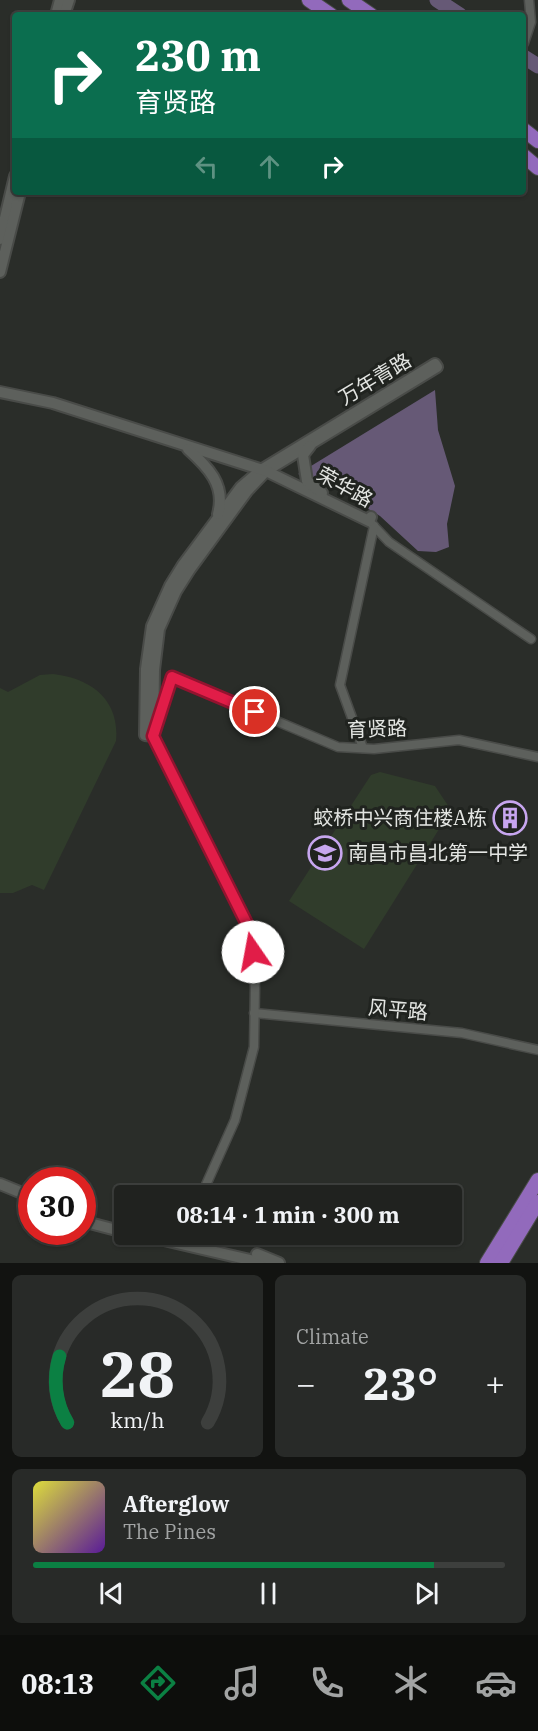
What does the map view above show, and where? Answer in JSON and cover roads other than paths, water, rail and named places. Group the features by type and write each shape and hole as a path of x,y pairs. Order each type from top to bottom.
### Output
{"highway":[{"path":"309,0 327,12"},
{"path":"349,0 367,12"},
{"path":"526,158 538,168"},
{"path":"487,1263 538,1180"},
{"path":"501,1263 538,1202"}],"street":[{"path":"526,37 531,22 529,0"},
{"path":"0,239 12,189"},
{"path":"0,272 19,195"},
{"name":"万年青路","path":"266,469 247,491 176,591 159,629 154,670 153,736 145,735 146,669 152,626 170,586 241,487 266,469 435,364 437,367 266,469"},
{"name":"荣华路","path":"0,386 53,397 266,469 371,517 371,524 266,469 53,403 0,392"},
{"path":"313,443 303,455 304,466 307,481 322,494"},
{"path":"183,445 208,466 216,479 221,504 216,520"},
{"path":"371,524 389,542 531,639"},
{"path":"363,748 340,685 371,524"},
{"name":"育贤路","path":"153,736 172,677 338,747 375,749 459,741 538,757"},
{"path":"153,736 252,934 254,1047 235,1120 206,1185"},
{"name":"风平路","path":"254,1013 462,1033 538,1050"},
{"path":"0,1184 18,1191"},
{"path":"0,1192 18,1199"},
{"path":"96,1218 114,1223"},
{"path":"96,1225 114,1229"},
{"path":"185,1245 263,1263"},
{"path":"219,1245 263,1256 279,1263"}],"waterway":[{"path":"437,0 455,12"},
{"path":"526,58 538,66"}],"place":[{"name":"蛟桥中兴商住楼A栋","path":"510,818"},
{"name":"南昌市昌北第一中学","path":"325,853"}]}
